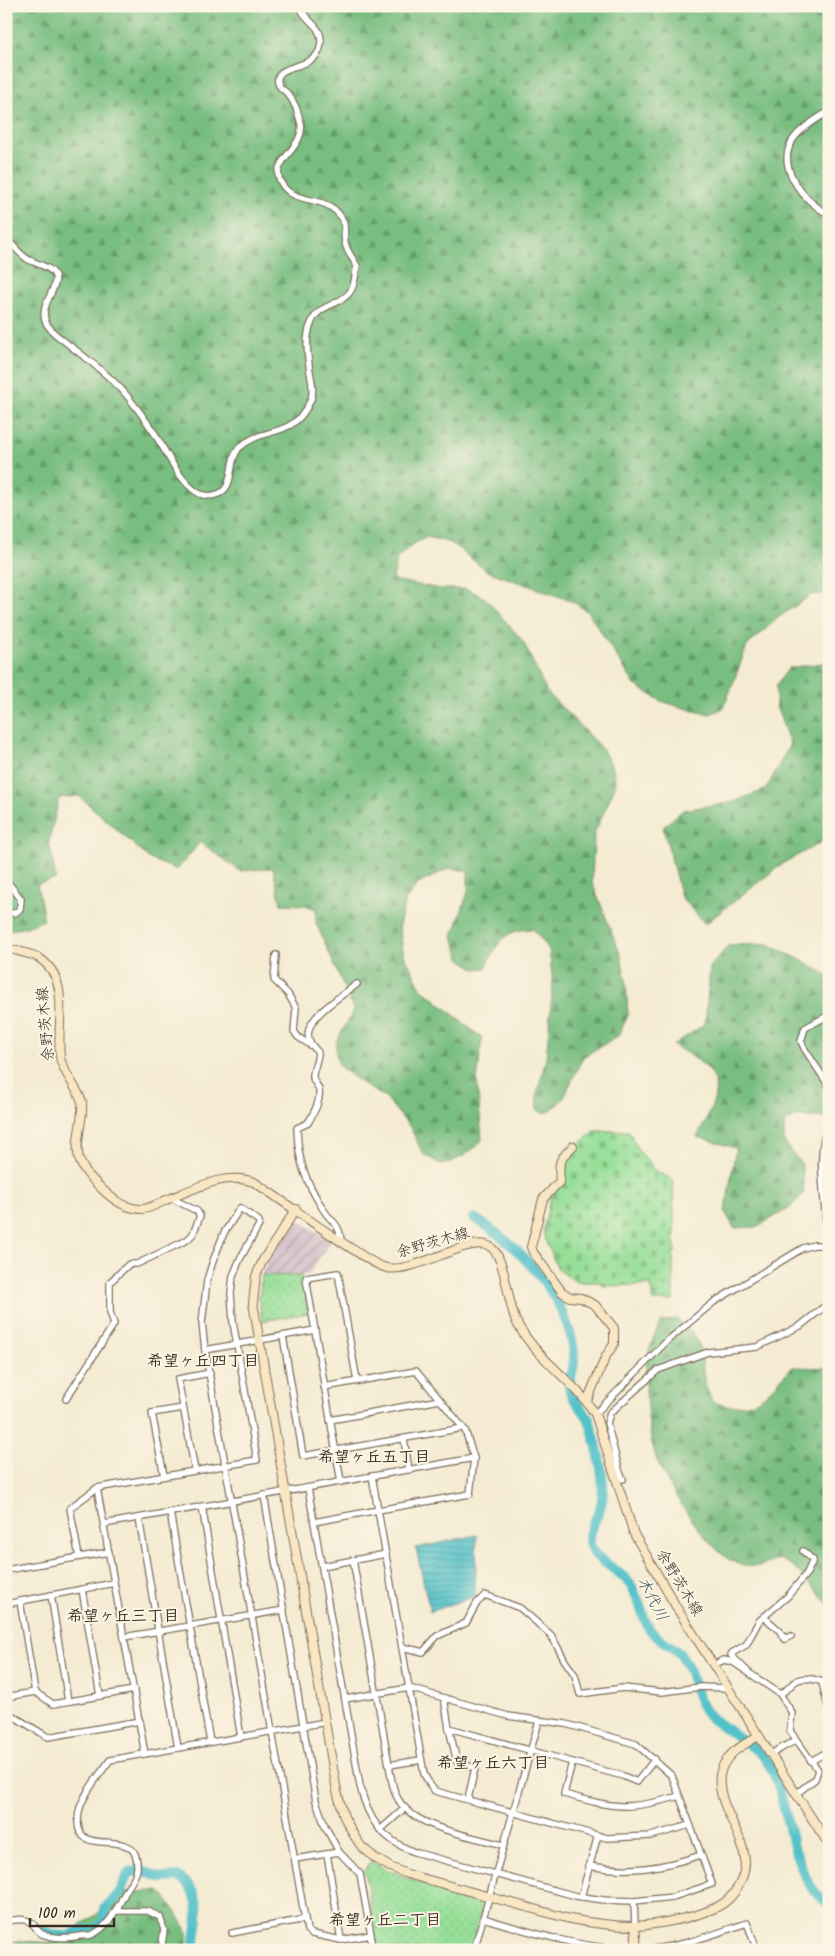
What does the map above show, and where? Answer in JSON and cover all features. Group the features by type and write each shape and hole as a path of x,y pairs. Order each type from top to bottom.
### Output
{"street":[{"path":"6,238 27,259 49,269 54,274 56,283 48,296 44,310 45,322 54,333 122,390 142,415 180,474 191,486 200,494 213,496 223,492 229,484 233,458 245,443 289,427 303,413 311,399 313,390 308,351 310,324 319,311 326,306 338,303 350,292 357,266 346,246 346,229 337,212 322,202 294,196 286,189 278,176 278,169 298,142 301,135 301,126 294,102 278,85 277,80 279,74 302,66 312,59 320,47 321,40 318,27 304,15 300,6"},
{"path":"829,113 806,126 790,144 788,157 789,167 800,192 810,203 829,214"},
{"path":"6,880 21,898 20,909 15,913 6,913"},
{"name":"余野茨木線","path":"6,948 38,958 48,966 54,975 59,988 60,1057 82,1102 79,1158 88,1175 109,1196 124,1206 144,1209 208,1184 231,1177 242,1178 254,1182 341,1242 385,1268 398,1269 411,1266 471,1245 483,1244 490,1247 496,1253 501,1264 516,1322 534,1347 587,1401 595,1414 634,1534 678,1610 757,1737 771,1754 829,1845"},
{"path":"276,956 274,980 288,994 296,1008 294,1031 298,1037 313,1046"},
{"path":"341,1242 341,1230 324,1212 300,1162 297,1149 297,1128 308,1123 318,1100 319,1089 313,1080 313,1074 318,1061 318,1052 309,1040 308,1031 318,1014 357,984"},
{"path":"829,1015 805,1028 801,1041 829,1086"},
{"path":"829,1125 822,1144 826,1222 829,1225"},
{"path":"573,1146 558,1164 560,1181 543,1199 532,1246 533,1252 562,1292 570,1297 581,1298 595,1305 614,1328 614,1344 606,1356 587,1401"},
{"path":"66,1399 114,1324 110,1312 110,1282 128,1264 137,1264 187,1240 192,1234 200,1216 197,1211 171,1198"},
{"path":"79,1557 70,1508 97,1488 226,1466 257,1460 231,1310 234,1276 244,1249 259,1225 259,1221 240,1208 224,1233 207,1280 202,1323 206,1350 210,1373 226,1466 232,1501 272,1732 306,1919 307,1930 312,1934 341,1940 372,1935"},
{"path":"296,1210 263,1260 256,1276 253,1303 337,1791 344,1817 361,1846 375,1858 407,1874 580,1921 635,1926 690,1916 720,1906 729,1899 738,1887 744,1874 743,1851 724,1799 720,1774 730,1754 757,1737"},
{"path":"595,1414 667,1341 714,1302 803,1248 814,1245 829,1245"},
{"path":"341,1482 306,1278 338,1273 357,1381"},
{"path":"623,1479 607,1423 610,1413 658,1370 681,1360 718,1350 757,1347 800,1326 829,1303"},
{"path":"206,1350 315,1330"},
{"path":"283,1336 303,1456 463,1428"},
{"path":"314,1522 470,1494 474,1458 463,1428 416,1371 324,1386"},
{"path":"195,1471 178,1379 210,1373"},
{"path":"330,1420 440,1400"},
{"path":"164,1476 152,1413 183,1408"},
{"path":"404,1439 409,1470"},
{"path":"104,1524 474,1458"},
{"path":"372,1476 421,1760 427,1781 436,1791 607,1838 651,1836 690,1825"},
{"path":"97,1488 145,1754"},
{"path":"308,1488 361,1792 368,1812 380,1830 390,1839 407,1849 581,1897 634,1902 673,1897 712,1884 672,1776 636,1744 566,1724 508,1716 409,1688 345,1699"},
{"path":"264,1495 316,1801 325,1826 338,1852 360,1874 372,1935 371,1950"},
{"path":"202,1506 241,1737"},
{"path":"170,1512 210,1742"},
{"path":"139,1518 178,1748"},
{"path":"747,1671 731,1655 746,1645 758,1621 788,1596 807,1572 812,1560 803,1551"},
{"path":"6,1570 109,1552"},
{"path":"322,1566 386,1554"},
{"path":"353,1560 389,1765 394,1788 404,1808 427,1824 503,1845"},
{"path":"6,1604 114,1583"},
{"path":"82,1589 100,1696"},
{"path":"51,1595 68,1701"},
{"path":"402,1647 423,1652 437,1636 466,1623 477,1603 484,1595 520,1608 551,1635 575,1675 580,1694 623,1688 662,1692 689,1687 728,1688"},
{"path":"20,1601 34,1692"},
{"path":"124,1637 284,1610"},
{"path":"764,1617 785,1639 791,1636"},
{"path":"713,1665 724,1660 733,1662 780,1694 792,1713 790,1731 818,1770 815,1779 796,1794"},
{"path":"780,1694 797,1680 806,1678 829,1684"},
{"path":"822,1682 829,1711"},
{"path":"6,1697 34,1692 53,1704 134,1690"},
{"path":"444,1698 458,1762 476,1768 468,1799"},
{"path":"6,1707 8,1713 48,1737 140,1721"},
{"path":"475,1949 539,1721"},
{"path":"7,1920 27,1920 41,1933 64,1938 89,1935 98,1931 115,1911 137,1870 137,1858 132,1848 124,1844 104,1844 86,1839 78,1830 81,1805 110,1760 326,1722"},
{"path":"450,1728 623,1776 637,1782 655,1759"},
{"path":"771,1754 796,1740"},
{"path":"812,1761 829,1751"},
{"path":"389,1765 421,1760"},
{"path":"572,1762 564,1794 603,1805 620,1807 642,1806 679,1796"},
{"path":"380,1830 404,1808"},
{"path":"581,1897 598,1836"},
{"path":"295,1858 338,1852"},
{"path":"327,1854 341,1940"},
{"path":"589,1866 611,1870 634,1870 675,1864 702,1855"},
{"path":"634,1902 637,1950"},
{"path":"115,1911 148,1911 160,1917 164,1923 160,1950"},
{"path":"483,1918 573,1944 637,1950 672,1948 747,1924 757,1950"},
{"path":"232,1933 306,1919"}],"shaded area":[{"path":"300,1221 331,1241 308,1275 262,1275 264,1268 294,1222"}],"green space":[{"path":"6,6 829,6 829,594 811,595 779,617 747,646 722,709 710,714 661,701 635,685 588,612 574,602 487,571 451,543 427,537 413,544 397,558 393,580 440,589 467,589 485,598 523,641 547,692 603,750 613,768 616,785 594,834 592,882 621,956 626,981 628,1015 619,1035 583,1057 563,1099 549,1112 542,1113 537,1109 537,1094 546,1059 553,984 549,949 533,929 523,930 514,932 502,939 486,968 475,969 460,958 453,936 468,892 468,871 450,868 418,884 405,901 399,926 404,955 421,988 482,1038 477,1082 482,1140 469,1152 448,1163 442,1165 423,1154 410,1127 385,1097 367,1087 339,1066 336,1056 336,1042 354,1010 316,923 316,909 305,905 281,904 273,868 240,871 200,842 177,870 150,859 79,796 59,798 49,842 56,879 37,884 44,920 27,927 6,931"},
{"path":"822,663 829,665 829,838 782,864 705,924 681,897 663,827 683,810 733,802 766,789 790,744 776,706 776,685 789,668"},
{"path":"768,944 829,976 829,1117 795,1117 784,1123 784,1142 802,1165 804,1193 790,1208 756,1227 734,1228 725,1212 736,1148 697,1137 713,1103 715,1085 713,1077 700,1062 673,1045 705,1024 710,967 729,945"},
{"path":"595,1131 629,1131 638,1150 651,1164 651,1168 673,1180 675,1253 673,1253 673,1301 653,1301 651,1285 603,1286 602,1282 576,1282 558,1269 544,1237 544,1227 551,1196 563,1184 562,1171 565,1159 574,1148"},
{"path":"262,1275 302,1276 308,1313 262,1321 259,1298"},
{"path":"677,1319 693,1333 697,1340 700,1347 706,1387 712,1401 719,1404 739,1405 757,1400 764,1396 793,1367 829,1368 829,1605 793,1566 779,1559 762,1566 745,1566 732,1561 722,1554 686,1512 666,1479 654,1451 650,1432 646,1368 651,1344 661,1322"},
{"path":"371,1862 409,1879 484,1903 471,1950 374,1950 375,1937 366,1875 363,1872"},
{"path":"160,1891 176,1911 188,1933 188,1950 6,1950 6,1943 17,1941 52,1943 96,1915 125,1892"}],"water":[{"path":"477,1535 475,1596 430,1612 416,1548"}],"waterway":[{"name":"木代川","path":"474,1218 506,1241 535,1270 558,1304 566,1322 574,1355 574,1365 569,1385 570,1391 589,1419 602,1473 601,1505 589,1536 593,1552 627,1580 635,1593 648,1627 658,1638 681,1655 690,1671 704,1710 723,1727 756,1749 768,1763 778,1784 789,1831 801,1867 818,1896 829,1903"},
{"path":"43,1931 58,1936 68,1936 79,1931 98,1927 104,1921 107,1906 120,1893 129,1873 140,1870 162,1878 179,1877 185,1881 193,1892 198,1912 195,1941 197,1950"}],"district":[{"name":"希望ヶ丘四丁目","path":"203,1361"},
{"name":"希望ヶ丘五丁目","path":"374,1457"},
{"name":"希望ヶ丘三丁目","path":"123,1616"},
{"name":"希望ヶ丘六丁目","path":"493,1763"},
{"name":"希望ヶ丘二丁目","path":"385,1920"}]}
